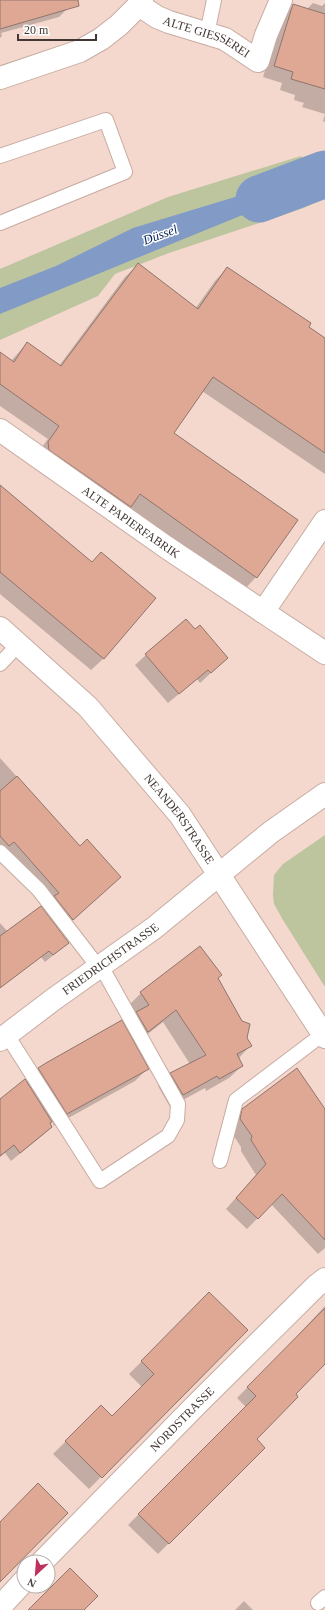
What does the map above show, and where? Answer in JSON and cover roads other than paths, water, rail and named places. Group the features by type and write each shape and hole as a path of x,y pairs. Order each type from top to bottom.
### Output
{"street":[{"name":"ALTE GIESSEREI","path":"141,2 157,17 225,39 258,60 266,35 281,0"},
{"path":"0,78 80,51 101,39 141,2"},
{"name":"ALTE PAPIERFABRIK","path":"0,430 166,547 325,653"},
{"path":"263,612 325,521"},
{"name":"NEANDERSTRASSE","path":"0,628 88,707 180,815 324,1036"},
{"name":"FRIEDRICHSTRASSE","path":"3,1038 154,928 271,832 325,794"},
{"name":"NORDSTRASSE","path":"50,1554 198,1403 316,1286 325,1279"},
{"path":"0,1607 16,1590"}],"lane":[{"path":"207,34 214,0"},
{"path":"0,156 106,120 125,172 0,223"},
{"path":"0,664 18,645"},
{"path":"0,852 39,890 100,967 178,1104 177,1120 168,1136 100,1181 3,1038"},
{"path":"220,1162 236,1100 324,1036"}],"water":[{"path":"315,167 323,182 0,314 0,288 56,266 133,228 235,197"}],"waterway":[{"name":"Düssel","path":"259,199 325,174"}]}
